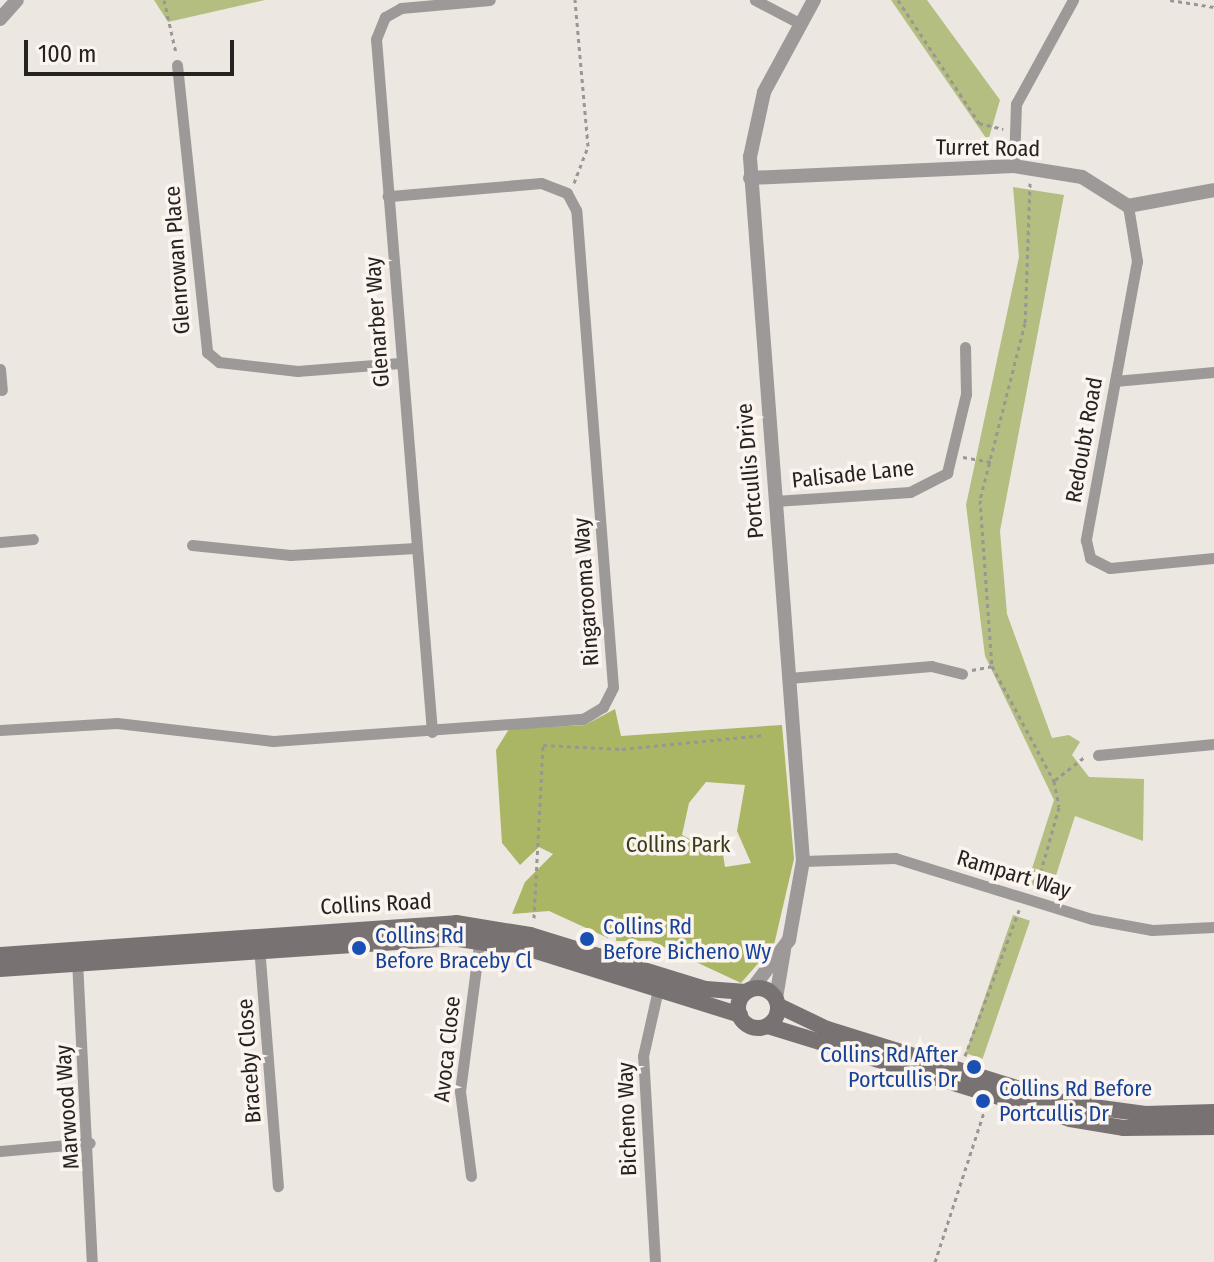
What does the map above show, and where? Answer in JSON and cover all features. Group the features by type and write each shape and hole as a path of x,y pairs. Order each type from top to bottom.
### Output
{"main road":[{"name":"Collins Road","path":"0,969 77,956 259,941 480,934 660,983 740,1015 752,1027 768,1026 1070,1119 1214,1127"},
{"name":"Collins Road","path":"0,955 77,956"},
{"name":"Collins Road","path":"660,983 749,990 827,1029 1064,1103 1145,1114 1214,1112"},
{"path":"740,1015 749,990"},
{"path":"768,1026 778,1002"}],"street":[{"path":"0,19 17,0"},
{"name":"Glenarber Way","path":"432,732 376,39 385,17 401,8 490,0"},
{"path":"755,0 799,23"},
{"name":"Portcullis Drive","path":"778,1002 784,950 803,861 750,178 764,92 814,0"},
{"path":"1014,166 1012,131 1016,104 1073,0"},
{"name":"Glenrowan Place","path":"177,65 207,352 219,362 297,371 400,363"},
{"name":"Turret Road","path":"750,178 1031,167 1082,177 1128,206"},
{"path":"388,196 541,183 567,193"},
{"path":"1128,206 1214,190"},
{"name":"Ringarooma Way","path":"0,730 117,723 273,741 583,719 603,707 613,687 576,210 567,193"},
{"name":"Redoubt Road","path":"1128,206 1137,261 1086,540 1090,558 1110,568 1214,558"},
{"path":"954,455 965,347"},
{"path":"0,369 2,390"},
{"path":"1115,381 1214,372"},
{"name":"Palisade Lane","path":"775,501 910,492 947,473 954,455"},
{"path":"0,542 33,539"},
{"path":"192,545 290,555 416,548"},
{"path":"789,678 931,666 962,674"},
{"path":"1098,755 1214,744"},
{"name":"Rampart Way","path":"803,861 895,858 1092,919 1152,930 1214,927"},
{"name":"Avoca Close","path":"471,1176 460,1091 480,934"},
{"name":"Braceby Close","path":"259,941 278,1186"},
{"name":"Portcullis Drive","path":"749,990 784,950"},
{"name":"Marwood Way","path":"77,956 90,1143 92,1262"},
{"name":"Bicheno Way","path":"655,1262 643,1056 660,983"},
{"path":"0,1151 90,1143"}],"path":[{"path":"164,0 177,65"},
{"path":"567,193 588,146 575,0"},
{"path":"898,0 979,123 1012,131"},
{"path":"1170,0 1214,7"},
{"path":"1031,167 1031,277 980,500 992,666 1054,781 1058,819 1035,892"},
{"path":"954,455 991,462"},
{"path":"962,674 992,666"},
{"path":"534,918 543,745 622,749 764,735"},
{"path":"1054,781 1078,756 1098,755"},
{"path":"959,1063 974,1045 1020,907"},
{"path":"935,1262 984,1112"}],"green space":[{"path":"154,0 265,0 168,22"},
{"path":"891,0 927,0 1000,100 988,141"},
{"path":"1013,187 1064,195 1000,531 1007,614 1052,738 1069,735 1080,742 1072,755 1089,777 1144,779 1143,841 1075,816 1051,891 1027,884 1054,800 985,656 966,505 1019,257"},
{"name":"Collins Park","path":"615,709 621,736 782,725 794,859 774,945 741,983 651,941 616,941 618,916 608,938 549,911 512,914 525,882 553,854 539,847 520,865 502,843 496,750 509,729 585,725","holes":["706,782 745,785 737,831 751,863 725,867 722,848 714,852 682,835 689,803"]},
{"path":"1013,915 1030,921 982,1059 965,1053"}],"place":[{"name":"Collins Rd Before Bicheno Wy","path":"587,939"},
{"name":"Collins Rd Before Braceby Cl","path":"359,948"},
{"name":"Collins Rd After Portcullis Dr","path":"974,1067"},
{"name":"Collins Rd Before Portcullis Dr","path":"983,1101"}]}
